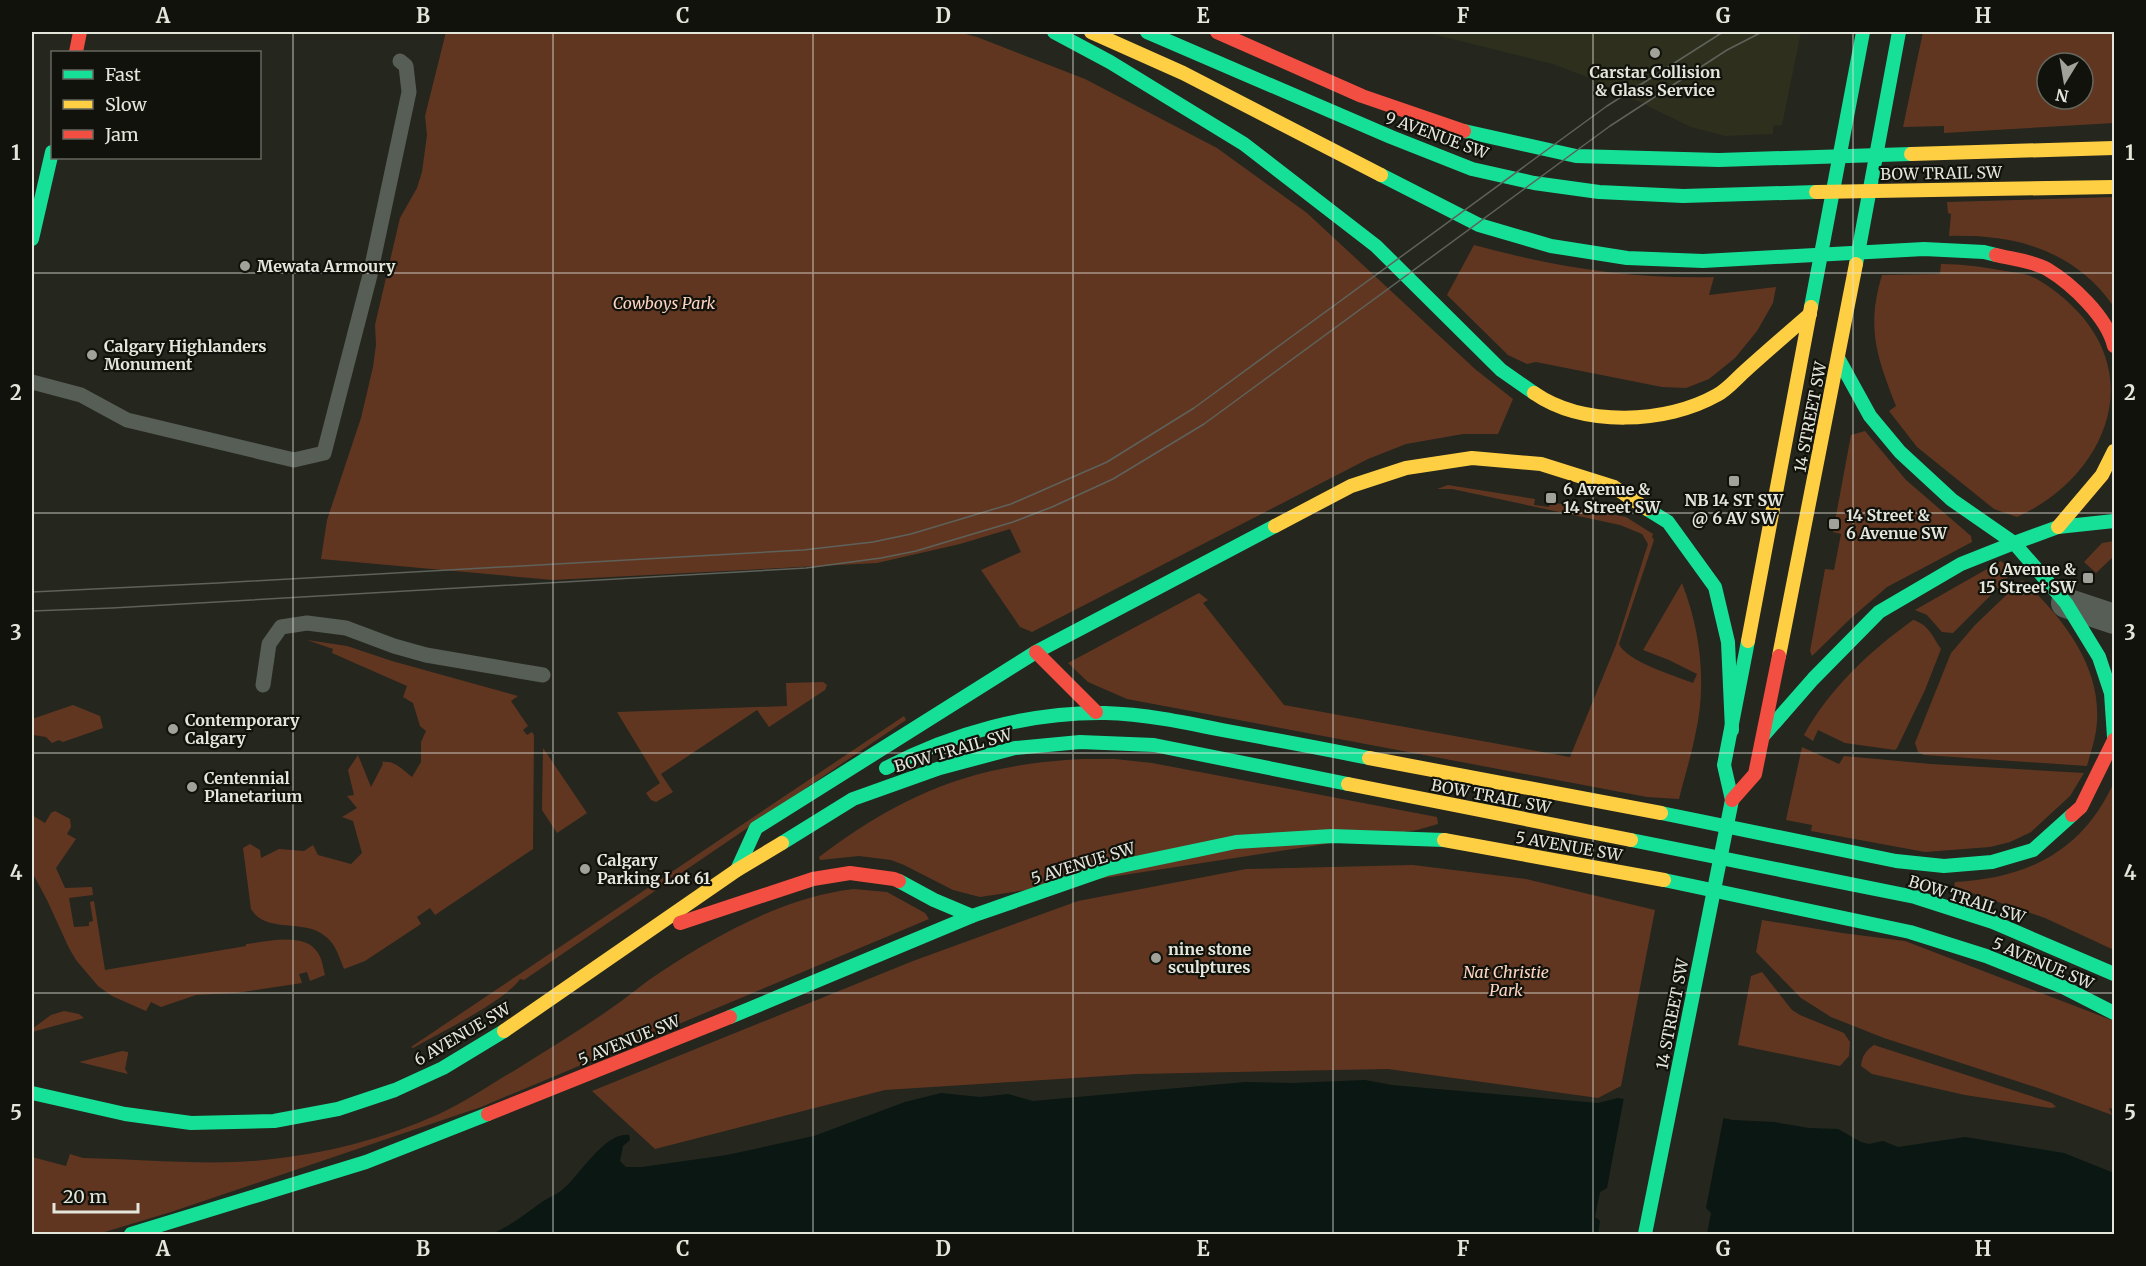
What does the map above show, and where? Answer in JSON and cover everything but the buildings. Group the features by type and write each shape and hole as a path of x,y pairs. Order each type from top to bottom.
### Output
{"main road":[{"path":"76,51 80,32"},
{"path":"1054,32 1110,62 1244,144 1376,246 1501,370 1548,403 1593,416 1646,418 1685,408 1718,395 1810,314"},
{"path":"1091,32 1183,73 1479,225 1551,246 1627,258 1703,261 1924,249 1984,252 2045,268 2084,296 2112,337 2115,346"},
{"name":"9 AVENUE SW","path":"1148,32 1391,137 1472,169 1534,183 1599,192 1683,196 1769,194"},
{"name":"9 AVENUE SW","path":"1217,32 1362,96 1473,134 1576,156 1677,160 1780,158"},
{"name":"14 STREET SW","path":"1645,1234 1732,800 1724,765 1863,32"},
{"name":"14 STREET SW","path":"1732,800 1755,774 1838,358 1899,32"},
{"name":"BOW TRAIL SW","path":"1780,158 2115,148"},
{"path":"32,239 37,189 51,154"},
{"name":"BOW TRAIL SW","path":"1769,194 2115,187"},
{"path":"852,799 873,775 944,740 993,726 1096,712 1149,716 1636,808 1896,861 1944,866 1992,862 2033,850 2081,807 2115,739 2111,693 2098,657 2066,603 2014,543 1952,500 1900,452 1870,416 1838,358"},
{"path":"2058,527 2102,475 2115,451"},
{"path":"737,870 756,828 1036,652 1351,486 1406,468 1472,458 1542,464 1614,486 1668,522 1715,586 1728,642 1732,730"},
{"path":"1763,736 1813,679 1879,612 1961,564 2014,543 2058,527 2115,521"},
{"path":"1036,652 1096,712"},
{"name":"BOW TRAIL SW","path":"852,799 940,768 1015,748 1080,742 1154,745 1915,897 1993,922 2115,974"},
{"name":"6 AVENUE SW","path":"32,1093 125,1114 190,1123 274,1121 338,1109 395,1090 443,1068 483,1045 737,870 852,799"},
{"name":"5 AVENUE SW","path":"131,1234 366,1162 683,1036 972,916 1107,869 1236,842 1332,836 1439,839 1623,872 1910,932 1986,956 2063,987 2115,1013"},
{"path":"644,935 813,879 850,873 894,879 934,900 972,916"}],"street":[{"path":"2066,603 2115,618"}],"lane":[{"path":"32,382 81,395 127,420 138,423 294,460 324,453 370,275 409,92 406,66 400,61"},
{"path":"263,685 269,644 281,627 307,623 346,628 394,646 452,661 543,675"}],"shaded area":[{"path":"1425,32 1801,32 1782,125 1773,126 1773,134 1725,136 1691,127 1592,79 1553,64"},
{"path":"1365,1080 1392,1085 1598,1103 1618,1098 1733,1120 1838,1129 1869,1144 1883,1141 1898,1147 1965,1137 2064,1153 2114,1173 2114,1234 491,1234 511,1224 562,1190 602,1147 620,1136 629,1135 630,1140 623,1146 620,1161 626,1167 642,1167 727,1155 814,1136 905,1102 941,1093 980,1097 1008,1094 1033,1101 1245,1082"}],"green space":[{"name":"Cowboys Park","path":"446,32 958,32 977,37 1085,79 1217,148 1307,213 1475,369 1513,399 1498,434 1463,434 1406,444 1368,459 1032,632 1020,627 981,570 1021,552 1010,529 960,544 877,563 553,580 321,559 327,520 361,418 373,367 376,345 375,325 400,218 417,188 422,172 427,135 425,116"},
{"path":"1923,32 2114,32 2114,123 1944,133 1944,126 1903,127"},
{"path":"2114,197 2114,307 2081,272 2042,249 1997,238 1949,236 1951,214 1948,213 1947,202"},
{"path":"1474,245 1534,260 1623,274 1714,277 1709,295 1776,287 1773,303 1757,331 1735,358 1709,379 1686,388 1662,387 1536,362 1527,364 1508,355 1447,295"},
{"path":"1941,264 2019,273 2042,282 2062,296 2079,313 2099,342 2109,371 2110,401 2104,429 2090,456 2070,480 2046,501 2017,517 1994,509 1917,447 1889,411 1896,406 1879,357 1874,327 1877,294 1882,275 1940,274"},
{"path":"1865,431 1906,480 1971,536 1972,542 1887,587 1812,656 1810,651 1825,569 1834,570 1841,534 1833,532 1851,435"},
{"path":"1448,485 1535,499 1534,505 1549,507 1550,502 1626,517 1653,534 1654,540 1619,644 1623,650 1641,662 1693,683 1697,674 1643,650 1682,583 1698,639 1701,697 1692,752 1679,799 1647,797 1127,699 1088,682 1068,663 1199,593 1208,600 1203,603 1284,705 1570,757 1616,645 1648,544 1642,534 1620,525 1452,489 1437,489"},
{"path":"2114,541 2114,556 2096,573 2084,562 2102,543"},
{"path":"2001,561 2012,571 2005,581 1953,633 1942,632 1927,615 1915,610"},
{"path":"2022,580 2053,611 2078,647 2088,667 2097,709 2096,731 2087,766 1924,755 1918,752 1915,743 1951,653 1975,625"},
{"path":"1913,620 1926,628 1941,649 1925,690 1897,748 1895,750 1845,743 1818,730 1813,741 1804,735 1826,702 1852,672 1881,644"},
{"path":"307,640 347,646 518,696 511,701 528,726 523,730 527,735 532,732 534,735 533,849 435,915 430,908 417,917 421,924 365,961 344,969 335,947 325,936 307,928 266,921 258,917 251,909 243,848 250,844 260,850 261,858 279,849 304,851 313,845 318,855 351,864 362,853 353,821 342,817 357,808 347,796 354,795 348,770 358,755 371,787 382,762 395,764 412,777 421,762 421,742 426,731 420,726 413,703 403,697 407,686 332,653 333,649"},
{"path":"823,682 827,685 825,690 769,727 757,710 661,774 673,792 656,802 651,800 646,793 660,783 617,712 787,706 786,683"},
{"path":"73,705 100,716 103,728 63,742 59,740 52,743 46,737 33,735 32,742 32,719"},
{"path":"904,716 906,720 524,980 520,979 490,1005 413,1048 411,1047"},
{"path":"1802,747 1839,764 1844,756 1931,764 2084,773 2070,796 2031,832 2010,842 1990,847 1925,852 1811,831 1812,825 1786,820"},
{"path":"543,748 587,813 557,833 542,810"},
{"path":"1083,759 1115,759 1152,763 1437,817 1438,824 1417,830 980,897 953,890 891,860 859,856 820,860 819,857 881,815 943,786 1009,767"},
{"path":"2114,782 2114,950 2045,918 1954,887 1955,882 2006,874 2029,867 2050,856 2069,843 2086,826 2101,806"},
{"path":"55,811 70,819 71,827 67,834 76,839 56,868 65,888 92,887 93,895 69,898 74,927 89,926 89,922 93,921 90,902 94,901 105,970 246,946 246,944 295,940 312,946 318,953 325,975 310,981 307,972 299,974 302,983 236,993 196,995 161,1007 151,1002 146,1011 112,996 98,986 76,960 32,872 32,815 45,823"},
{"name":"Nat Christie Park","path":"1413,865 1526,879 1655,910 1621,1086 1598,1098 1388,1069 1136,1074 885,1090 655,1149 592,1091 913,961 1078,901 1246,869"},
{"path":"854,889 887,892 925,913 929,919 481,1107 171,1212 98,1234 32,1234 32,1157 66,1166 70,1154 83,1158 242,1162 309,1154 397,1131 469,1098 582,1028 649,980 720,936 800,901"},
{"path":"1762,920 1905,941 2114,1021 2114,1109 2109,1108 2112,1115 2044,1090 1884,1038 1831,1017 1801,998 1756,952"},
{"path":"1762,972 1792,1010 1844,1033 1850,1042 1849,1056 1840,1066 1738,1045 1751,976"},
{"path":"64,1011 79,1014 84,1018 32,1032 32,1029 51,1015"},
{"path":"1874,1045 2052,1103 2056,1107 1965,1095 1872,1074 1861,1066 1865,1054"},
{"path":"122,1051 128,1052 125,1069 128,1074 79,1062"}],"pier":[{"path":"1624,1097 1724,1115 1706,1208 1711,1213 1707,1234 1598,1234 1600,1221 1595,1217 1600,1192 1607,1188"}],"tram line":[{"path":"32,592 803,550 873,542 911,534 1011,504 1107,462 1194,408 1607,106 1723,32"},
{"path":"32,611 806,568 916,551 1013,522 1113,479 1204,424 1610,126 1727,50 1762,32"}],"traffic: fast":[{"path":"1054,32 1110,62 1244,144 1376,246 1501,370 1534,393"},
{"path":"1147,32 1391,137 1472,169 1534,183 1599,192 1683,196 1816,192"},
{"path":"1811,307 1863,32"},
{"path":"1856,264 1899,32"},
{"path":"1464,131 1576,156 1719,160 1911,154"},
{"path":"32,239 51,156"},
{"path":"1381,175 1479,225 1551,246 1627,258 1703,261 1924,249 1984,252 1996,255"},
{"path":"1838,358 1870,416 1900,452 1952,500 2014,543 2066,603 2099,657 2111,693 2114,737"},
{"path":"1647,509 1668,522 1715,587 1728,642 1732,730"},
{"path":"1764,735 1813,679 1879,612 1961,564 2014,543 2058,527 2114,521"},
{"path":"737,870 756,828 1036,652 1275,526"},
{"path":"1645,1234 1732,800 1724,765 1748,641"},
{"path":"886,768 938,744 992,727 1048,716 1105,713 1164,719 1369,758"},
{"path":"782,843 853,799 940,768 1015,748 1080,742 1154,745 1348,784"},
{"path":"1661,813 1896,861 1944,866 1992,862 2033,850 2072,815"},
{"path":"730,1017 972,916 1107,869 1236,842 1332,836 1444,840"},
{"path":"1631,840 1915,897 1993,922 2114,974"},
{"path":"1664,880 1910,932 1986,956 2063,987 2114,1013"},
{"path":"899,881 934,900 972,916"},
{"path":"32,1093 125,1114 191,1123 274,1121 338,1109 395,1090 443,1068 504,1031"},
{"path":"131,1234 366,1162 488,1114"}],"traffic: slow":[{"path":"1091,32 1183,73 1381,175"},
{"path":"1911,154 2114,148"},
{"path":"1816,192 2114,187"},
{"path":"1779,656 1856,264"},
{"path":"1748,641 1811,307"},
{"path":"1534,393 1576,412 1600,416 1625,418 1674,412 1697,405 1724,390 1810,314"},
{"path":"2058,527 2102,475 2114,451"},
{"path":"1275,526 1351,486 1406,468 1472,458 1541,464 1614,487 1647,509"},
{"path":"1369,758 1661,813"},
{"path":"1348,784 1631,840"},
{"path":"1444,840 1664,880"},
{"path":"504,1031 737,870 782,843"}],"traffic: jam":[{"path":"76,51 80,32"},
{"path":"1217,32 1362,96 1464,131"},
{"path":"1996,255 2029,262 2057,275 2096,313 2114,346"},
{"path":"1036,652 1096,712"},
{"path":"1732,800 1755,774 1779,656"},
{"path":"2072,815 2081,807 2114,740"},
{"path":"680,923 813,879 850,873 899,881"},
{"path":"488,1114 730,1017"}],"place":[{"name":"Carstar Collision & Glass Service","path":"1655,53"},
{"name":"Mewata Armoury","path":"245,266"},
{"name":"Calgary Highlanders Monument","path":"92,355"},
{"name":"NB 14 ST SW @ 6 AV SW","path":"1734,481"},
{"name":"6 Avenue & 14 Street SW","path":"1551,498"},
{"name":"14 Street & 6 Avenue SW","path":"1834,524"},
{"name":"6 Avenue & 15 Street SW","path":"2088,578"},
{"name":"Contemporary Calgary","path":"173,729"},
{"name":"Centennial Planetarium","path":"192,787"},
{"name":"Calgary Parking Lot 61","path":"585,869"},
{"name":"nine stone sculptures","path":"1156,958"}]}
